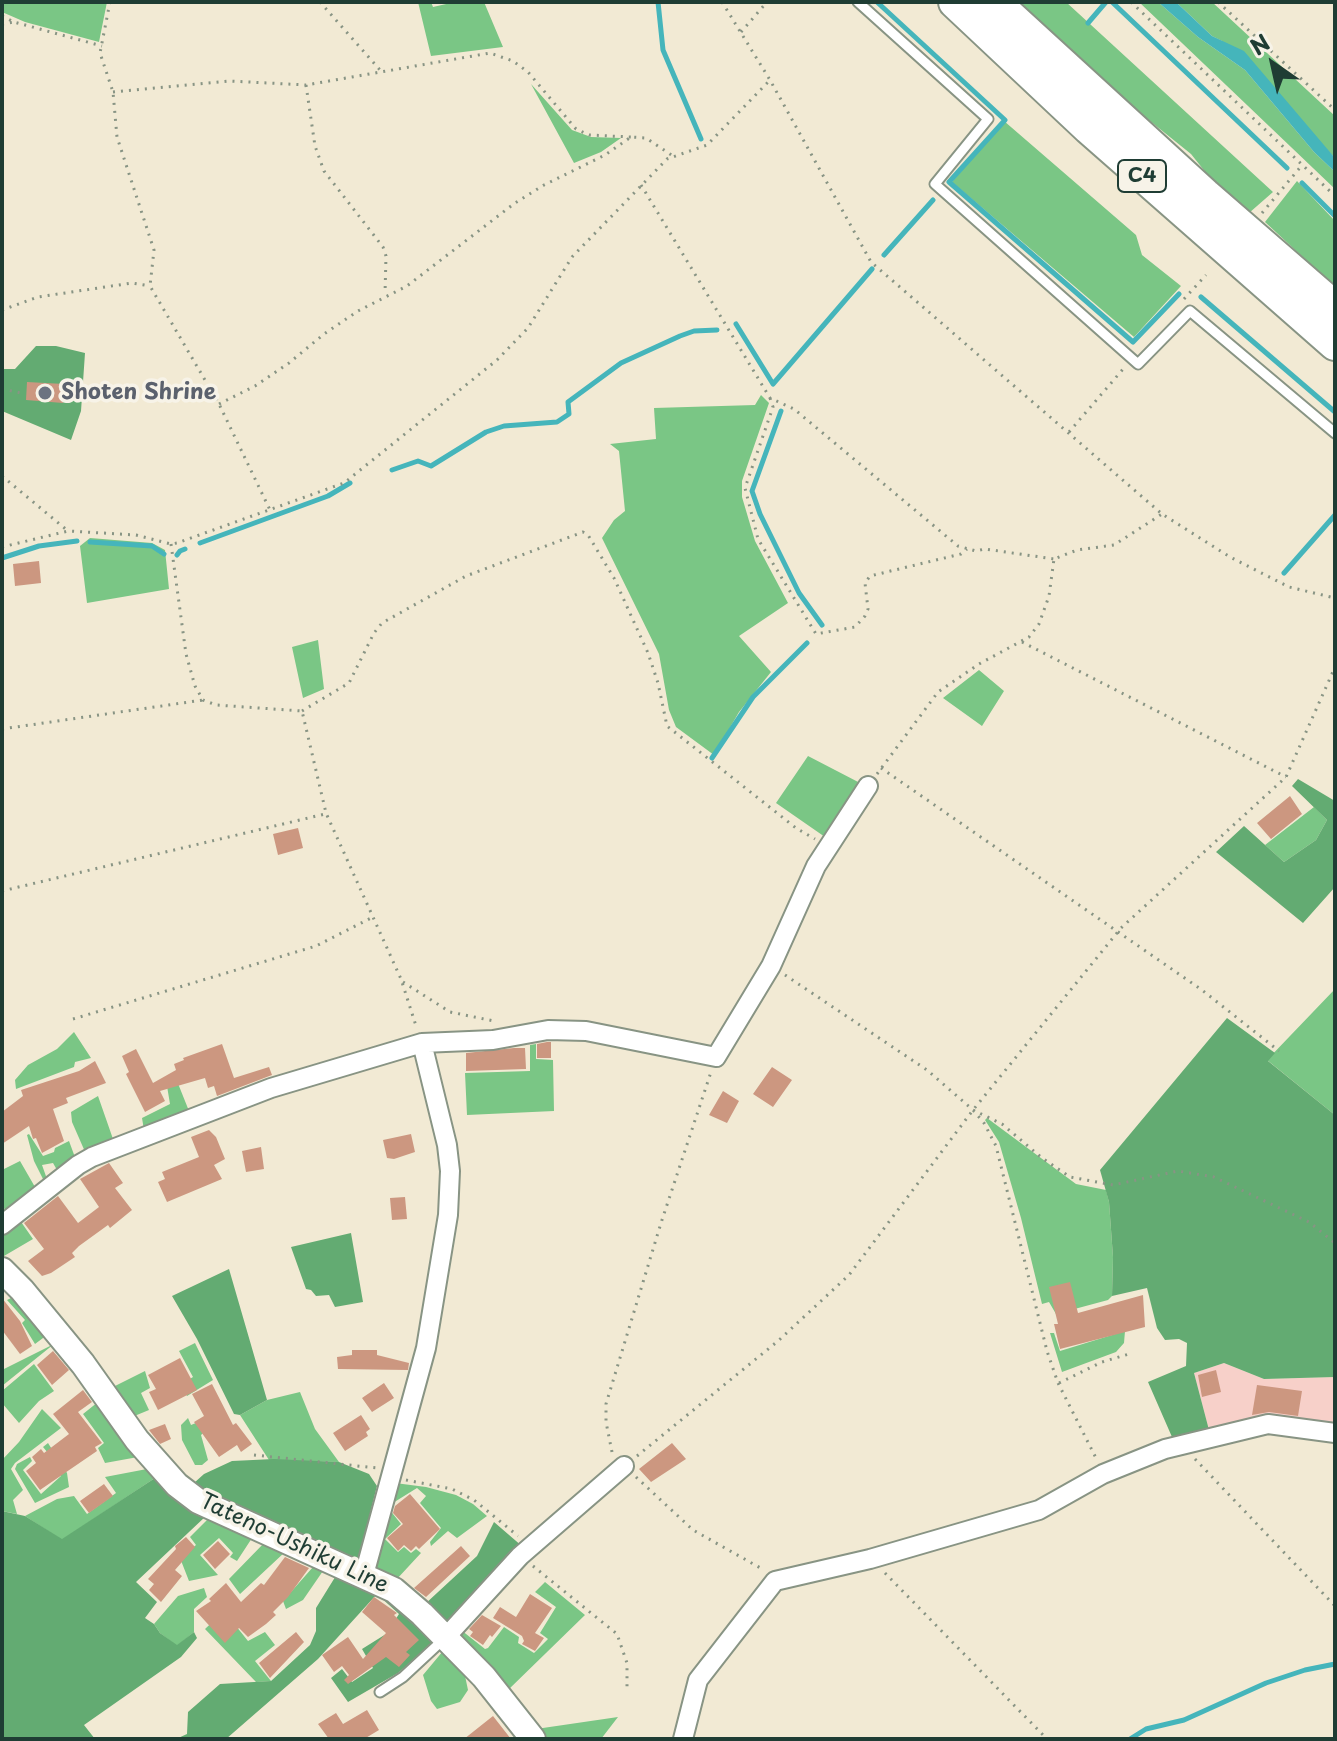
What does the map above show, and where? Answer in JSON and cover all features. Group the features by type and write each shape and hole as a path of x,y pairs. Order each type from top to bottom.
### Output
{"highway":[{"name":"C4","path":"955,2 1089,128 1335,344"},
{"name":"C4","path":"994,2 1205,195 1335,308"}],"main road":[{"name":"Tateno-Ushiku Line","path":"2,1270 83,1364 137,1440 177,1485 198,1501 394,1590 484,1677 533,1739"}],"street":[{"path":"2,1225 92,1157 271,1088 422,1043 493,1040 548,1030 586,1031 716,1057 771,966 816,866 868,786"},
{"path":"364,1575 426,1348 448,1215 450,1171 447,1145 422,1043"},
{"path":"683,1739 698,1680 775,1581 870,1559 1039,1510 1103,1474 1165,1449 1268,1424 1335,1433"},
{"path":"445,1638 526,1552 622,1468"}],"lane":[{"path":"858,2 988,119 935,184 1138,364 1190,311 1335,433"},
{"path":"380,1692 403,1677 445,1638"}],"path":[{"path":"110,2 100,53 113,92 117,137 154,250 150,286 219,404 270,511"},
{"path":"320,2 381,71"},
{"path":"722,2 770,80 871,262 1162,514 1230,557 1289,587 1335,598"},
{"path":"741,32 767,2"},
{"path":"1131,2 1335,196"},
{"path":"1218,2 1335,110"},
{"path":"2,16 102,46"},
{"path":"2,24 14,22"},
{"path":"113,92 229,81 306,85 490,53 513,61 528,72 576,129 589,135 646,138 673,156"},
{"path":"2,547 68,531 136,535 171,544 344,483 497,360 528,328 572,257 641,185 667,159 707,145 770,80"},
{"path":"306,85 315,146 324,171 383,247 385,294"},
{"path":"219,404 278,371 324,334 385,294 407,286 515,203 605,155 631,137"},
{"path":"1257,219 1303,164"},
{"path":"641,185 770,398 773,407 745,488 758,539 816,634 855,627 868,609 865,583 870,576 961,554 967,549"},
{"path":"2,310 38,297 132,283 150,286"},
{"path":"2,389 21,393"},
{"path":"770,398 794,409 958,546 967,549 1054,559 1077,550 1114,545 1162,514"},
{"path":"2,476 68,531"},
{"path":"2,729 203,700 225,706 302,711 349,683 374,633 388,619 466,576 583,532 588,535 614,578 648,653 667,726 796,828 828,847"},
{"path":"171,544 186,654 195,686 203,700"},
{"path":"868,786 938,692 979,664 1022,642 1039,624 1049,596 1054,559"},
{"path":"1022,642 1286,777"},
{"path":"622,1468 778,1341 849,1275 973,1110 1117,933 1286,777 1335,667"},
{"path":"302,711 326,813 402,982 422,1043"},
{"path":"881,768 1202,990 1279,1051"},
{"path":"2,891 326,813"},
{"path":"73,1019 316,946 373,917"},
{"path":"771,966 927,1070 984,1123 996,1146 1038,1318 1058,1383 1103,1474"},
{"path":"402,982 450,1012 520,1027 531,1033"},
{"path":"716,1057 606,1404 606,1422 622,1468 693,1530 760,1567 775,1581"},
{"path":"973,1110 1002,1124 1070,1177 1113,1185 1178,1171 1214,1177 1309,1222 1335,1243"},
{"path":"1058,1383 1102,1362 1129,1354"},
{"path":"1187,1445 1197,1462 1335,1606"},
{"path":"254,1455 391,1475 452,1489 474,1500 617,1634 627,1663 627,1687"},
{"path":"870,1559 1047,1739"}],"shaded area":[{"path":"1224,1363 1264,1379 1335,1377 1335,1427 1209,1430 1194,1373"}],"green space":[{"path":"2,2 107,2 99,42 25,22 2,12"},
{"path":"418,2 431,2 433,7 455,2 484,2 503,47 431,56"},
{"path":"1016,2 1066,2 1273,192 1249,213 1219,189 1191,154 1114,92"},
{"path":"1139,2 1158,2 1198,37 1245,70 1314,152 1335,172 1335,189"},
{"path":"1176,2 1212,2 1335,116 1335,158 1222,41 1212,36"},
{"path":"531,84 572,130 591,137 621,138 601,152 574,163"},
{"path":"1004,121 1136,235 1142,255 1181,286 1134,337 952,182"},
{"path":"1297,181 1335,221 1335,287 1265,222"},
{"path":"36,346 56,346 85,353 81,411 71,440 2,411 2,369 15,369"},
{"path":"761,395 769,403 742,481 742,497 755,541 788,603 739,636 771,672 739,712 714,755 676,727 669,710 659,654 602,538 614,520 625,511 619,451 610,444 656,439 654,408 755,405"},
{"path":"90,538 152,543 165,550 169,589 87,603 80,546"},
{"path":"318,640 324,689 303,698 292,647"},
{"path":"979,670 1004,691 982,726 943,698"},
{"path":"808,756 862,784 825,837 776,803"},
{"path":"1298,779 1335,801 1335,887 1303,923 1216,852 1244,826 1284,862 1316,840 1327,820 1292,786"},
{"path":"1314,807 1327,820 1316,840 1284,862 1265,845"},
{"path":"1335,989 1335,1115 1267,1060"},
{"path":"1227,1018 1275,1053 1268,1061 1335,1115 1335,1377 1264,1379 1224,1363 1194,1373 1209,1430 1172,1437 1148,1382 1186,1366 1187,1343 1179,1339 1165,1340 1157,1328 1147,1288 1112,1296 1109,1202 1100,1170"},
{"path":"74,1032 91,1058 75,1062 74,1067 16,1089 15,1080 28,1065 57,1049"},
{"path":"536,1044 536,1059 553,1060 554,1111 467,1115 465,1073 530,1071 530,1045"},
{"path":"177,1081 189,1111 144,1130 142,1118 170,1104 167,1086"},
{"path":"98,1096 113,1139 86,1154 72,1122 71,1112"},
{"path":"987,1118 1076,1184 1106,1190 1113,1257 1112,1296 1108,1300 1056,1314 1049,1302 1042,1304 999,1142 985,1120"},
{"path":"29,1134 43,1156 69,1141 76,1160 57,1170 53,1163 42,1165 47,1179 44,1181 34,1161"},
{"path":"20,1161 35,1187 34,1193 8,1213 2,1206 2,1170"},
{"path":"19,1219 33,1239 4,1256 2,1232"},
{"path":"351,1233 363,1302 335,1307 329,1295 316,1296 306,1289 291,1247"},
{"path":"229,1269 267,1400 240,1415 234,1414 172,1296"},
{"path":"13,1297 47,1335 35,1344 22,1323 25,1320 7,1300"},
{"path":"1125,1331 1124,1343 1116,1352 1062,1372 1050,1333 1054,1333 1060,1351"},
{"path":"195,1343 213,1380 187,1396 180,1385 193,1377 179,1351"},
{"path":"54,1344 2,1386 2,1370"},
{"path":"34,1364 54,1391 39,1401 19,1423 2,1403 2,1391"},
{"path":"145,1371 150,1388 141,1393 149,1410 132,1417 111,1388"},
{"path":"300,1392 315,1429 339,1462 269,1460 240,1415 267,1400"},
{"path":"98,1402 138,1457 105,1463 98,1448 104,1443 83,1414"},
{"path":"42,1409 61,1428 15,1463 11,1469 23,1490 13,1500 17,1514 2,1511 2,1460"},
{"path":"188,1418 191,1425 203,1420 209,1428 201,1435 208,1460 202,1465 195,1465 182,1440 181,1425"},
{"path":"48,1443 67,1473 69,1487 35,1503 15,1469 17,1464 30,1457 32,1461 23,1470 41,1494 61,1476 43,1447"},
{"path":"232,1461 339,1462 369,1474 377,1486 358,1561 219,1502 194,1483 204,1474"},
{"path":"147,1469 155,1478 62,1540 25,1516 57,1499 74,1496 87,1514 116,1493 105,1477"},
{"path":"155,1478 206,1516 136,1582 157,1602 145,1618 177,1645 194,1632 197,1638 181,1657 84,1725 95,1739 2,1739 2,1511 25,1516 62,1539"},
{"path":"395,1483 456,1495 487,1516 457,1538 448,1531 431,1546 430,1542 441,1528 420,1503 426,1496 417,1488 388,1506"},
{"path":"389,1509 401,1524 385,1539 398,1552 404,1547 411,1553 416,1549 421,1553 396,1580 370,1564"},
{"path":"209,1518 254,1535 237,1561 230,1557 233,1553 219,1538 200,1555 218,1575 189,1581 180,1558 196,1545 190,1537"},
{"path":"494,1522 523,1547 447,1627 424,1605 477,1556"},
{"path":"266,1541 285,1552 240,1594 229,1579"},
{"path":"293,1552 325,1568 303,1600 286,1609 283,1601 313,1567"},
{"path":"337,1574 383,1592 435,1641 398,1673 348,1702 331,1678 342,1669 352,1682 373,1668 362,1649 386,1634 399,1614 377,1594 318,1659 226,1739 176,1739 187,1734 188,1712 220,1684 271,1681 310,1645 316,1631 316,1608"},
{"path":"545,1582 585,1615 507,1691 454,1639 461,1630 485,1649 504,1627 519,1637 518,1643 534,1653 548,1639 540,1633 556,1607 535,1592"},
{"path":"204,1588 207,1597 194,1609 194,1632 177,1646 154,1624 178,1596"},
{"path":"224,1611 248,1641 265,1632 275,1645 255,1661 271,1681 256,1682 205,1629"},
{"path":"443,1651 464,1671 468,1690 460,1702 437,1709 431,1701 423,1675"},
{"path":"618,1717 601,1739 544,1739 536,1729"}],"water":[{"path":"1158,2 1176,2 1212,36 1244,51 1335,158 1335,172 1314,152 1245,70 1198,37"}],"building":[{"name":"Shoten Shrine","path":"27,382 64,384 63,403 26,400"},
{"path":"39,561 41,583 15,586 13,564"},
{"path":"1290,796 1302,814 1271,839 1257,823"},
{"path":"298,828 303,848 278,855 273,834"},
{"path":"551,1042 551,1058 537,1058 537,1044"},
{"path":"222,1044 234,1078 269,1067 272,1075 217,1096 214,1086 208,1088 205,1078 160,1091 165,1101 145,1112 126,1074 129,1072 122,1056 136,1049 153,1083 176,1070 174,1064 183,1058"},
{"path":"525,1048 526,1069 466,1071 466,1053"},
{"path":"95,1061 106,1083 66,1098 68,1103 53,1109 64,1141 42,1153 29,1126 2,1144 2,1112 23,1096 21,1090 79,1071"},
{"path":"772,1067 792,1080 773,1107 753,1094"},
{"path":"723,1091 739,1101 727,1123 709,1115"},
{"path":"209,1130 216,1137 225,1159 214,1165 222,1179 167,1202 158,1182 165,1179 162,1172 199,1157 191,1137"},
{"path":"411,1134 415,1152 394,1159 387,1158 383,1140"},
{"path":"261,1147 264,1169 246,1172 242,1151"},
{"path":"109,1163 123,1183 115,1188 132,1210 110,1228 108,1225 79,1246 72,1253 75,1257 42,1276 28,1261 44,1249 24,1223 58,1196 78,1223 99,1207 80,1179"},
{"path":"405,1197 407,1219 392,1220 390,1198"},
{"path":"1070,1282 1078,1313 1143,1295 1145,1327 1060,1349 1049,1287"},
{"path":"2,1298 20,1321 32,1346 20,1354 2,1330"},
{"path":"352,1350 377,1350 377,1355 409,1363 408,1370 338,1369 337,1357 352,1355"},
{"path":"53,1351 69,1370 52,1385 37,1365"},
{"path":"180,1358 197,1390 158,1410 149,1392 156,1389 148,1375"},
{"path":"1216,1370 1221,1392 1202,1397 1198,1375"},
{"path":"384,1383 394,1398 372,1412 362,1398"},
{"path":"212,1384 233,1425 236,1423 252,1444 241,1452 237,1445 219,1457 194,1422 204,1416 192,1394"},
{"path":"1257,1385 1302,1391 1298,1416 1269,1412 1252,1415"},
{"path":"83,1390 92,1402 78,1412 102,1443 95,1447 97,1451 40,1490 26,1471 36,1463 32,1457 41,1449 44,1453 69,1434 53,1414"},
{"path":"361,1415 370,1429 366,1432 368,1436 345,1451 333,1433"},
{"path":"165,1424 171,1439 160,1444 149,1430"},
{"path":"672,1443 686,1459 651,1482 639,1469"},
{"path":"104,1484 113,1496 89,1513 80,1501"},
{"path":"410,1494 440,1529 419,1549 416,1546 411,1551 404,1545 398,1551 387,1538 403,1524 393,1513 395,1506"},
{"path":"186,1537 195,1547 175,1570 182,1576 161,1602 149,1590 154,1584 148,1579"},
{"path":"218,1541 230,1554 215,1569 203,1555"},
{"path":"461,1546 470,1556 426,1597 414,1588"},
{"path":"285,1557 309,1568 273,1612 276,1615 266,1624 248,1637 239,1628 225,1643 196,1611 211,1601 209,1599 226,1583 241,1602 261,1583 264,1585"},
{"path":"530,1594 552,1608 535,1633 544,1638 535,1651 522,1644 522,1636 493,1618 500,1607 516,1617"},
{"path":"374,1597 397,1613 394,1615 419,1640 406,1652 410,1655 399,1667 386,1657 348,1684 344,1680 349,1675 342,1666 334,1672 322,1655 348,1637 363,1659 386,1633 362,1612"},
{"path":"482,1615 501,1626 483,1645 470,1636 473,1632 469,1629"},
{"path":"296,1632 304,1642 270,1678 259,1663"},
{"path":"367,1710 379,1730 364,1739 329,1739 318,1724 336,1713 343,1724"},
{"path":"493,1716 511,1739 464,1739"}],"waterway":[{"path":"658,2 663,50 701,139"},
{"path":"877,2 1005,120 949,182 1133,342 1179,294"},
{"path":"1088,23 1106,2"},
{"path":"1112,2 1287,168"},
{"path":"1302,183 1335,216"},
{"path":"884,255 933,200"},
{"path":"736,324 773,384 872,269"},
{"path":"1201,297 1335,412"},
{"path":"392,470 418,461 431,466 486,432 504,426 557,422 569,414 568,402 621,363 694,331 717,330"},
{"path":"781,411 752,491 799,593 822,625"},
{"path":"200,543 328,496 350,483"},
{"path":"1284,573 1335,515"},
{"path":"2,558 39,546 77,541"},
{"path":"90,542 152,546 164,554"},
{"path":"177,555 185,549"},
{"path":"712,758 753,697 807,643"},
{"path":"1130,1739 1146,1729 1184,1720 1266,1683 1335,1664"}],"place":[{"name":"Shoten Shrine","path":"45,393"}]}
